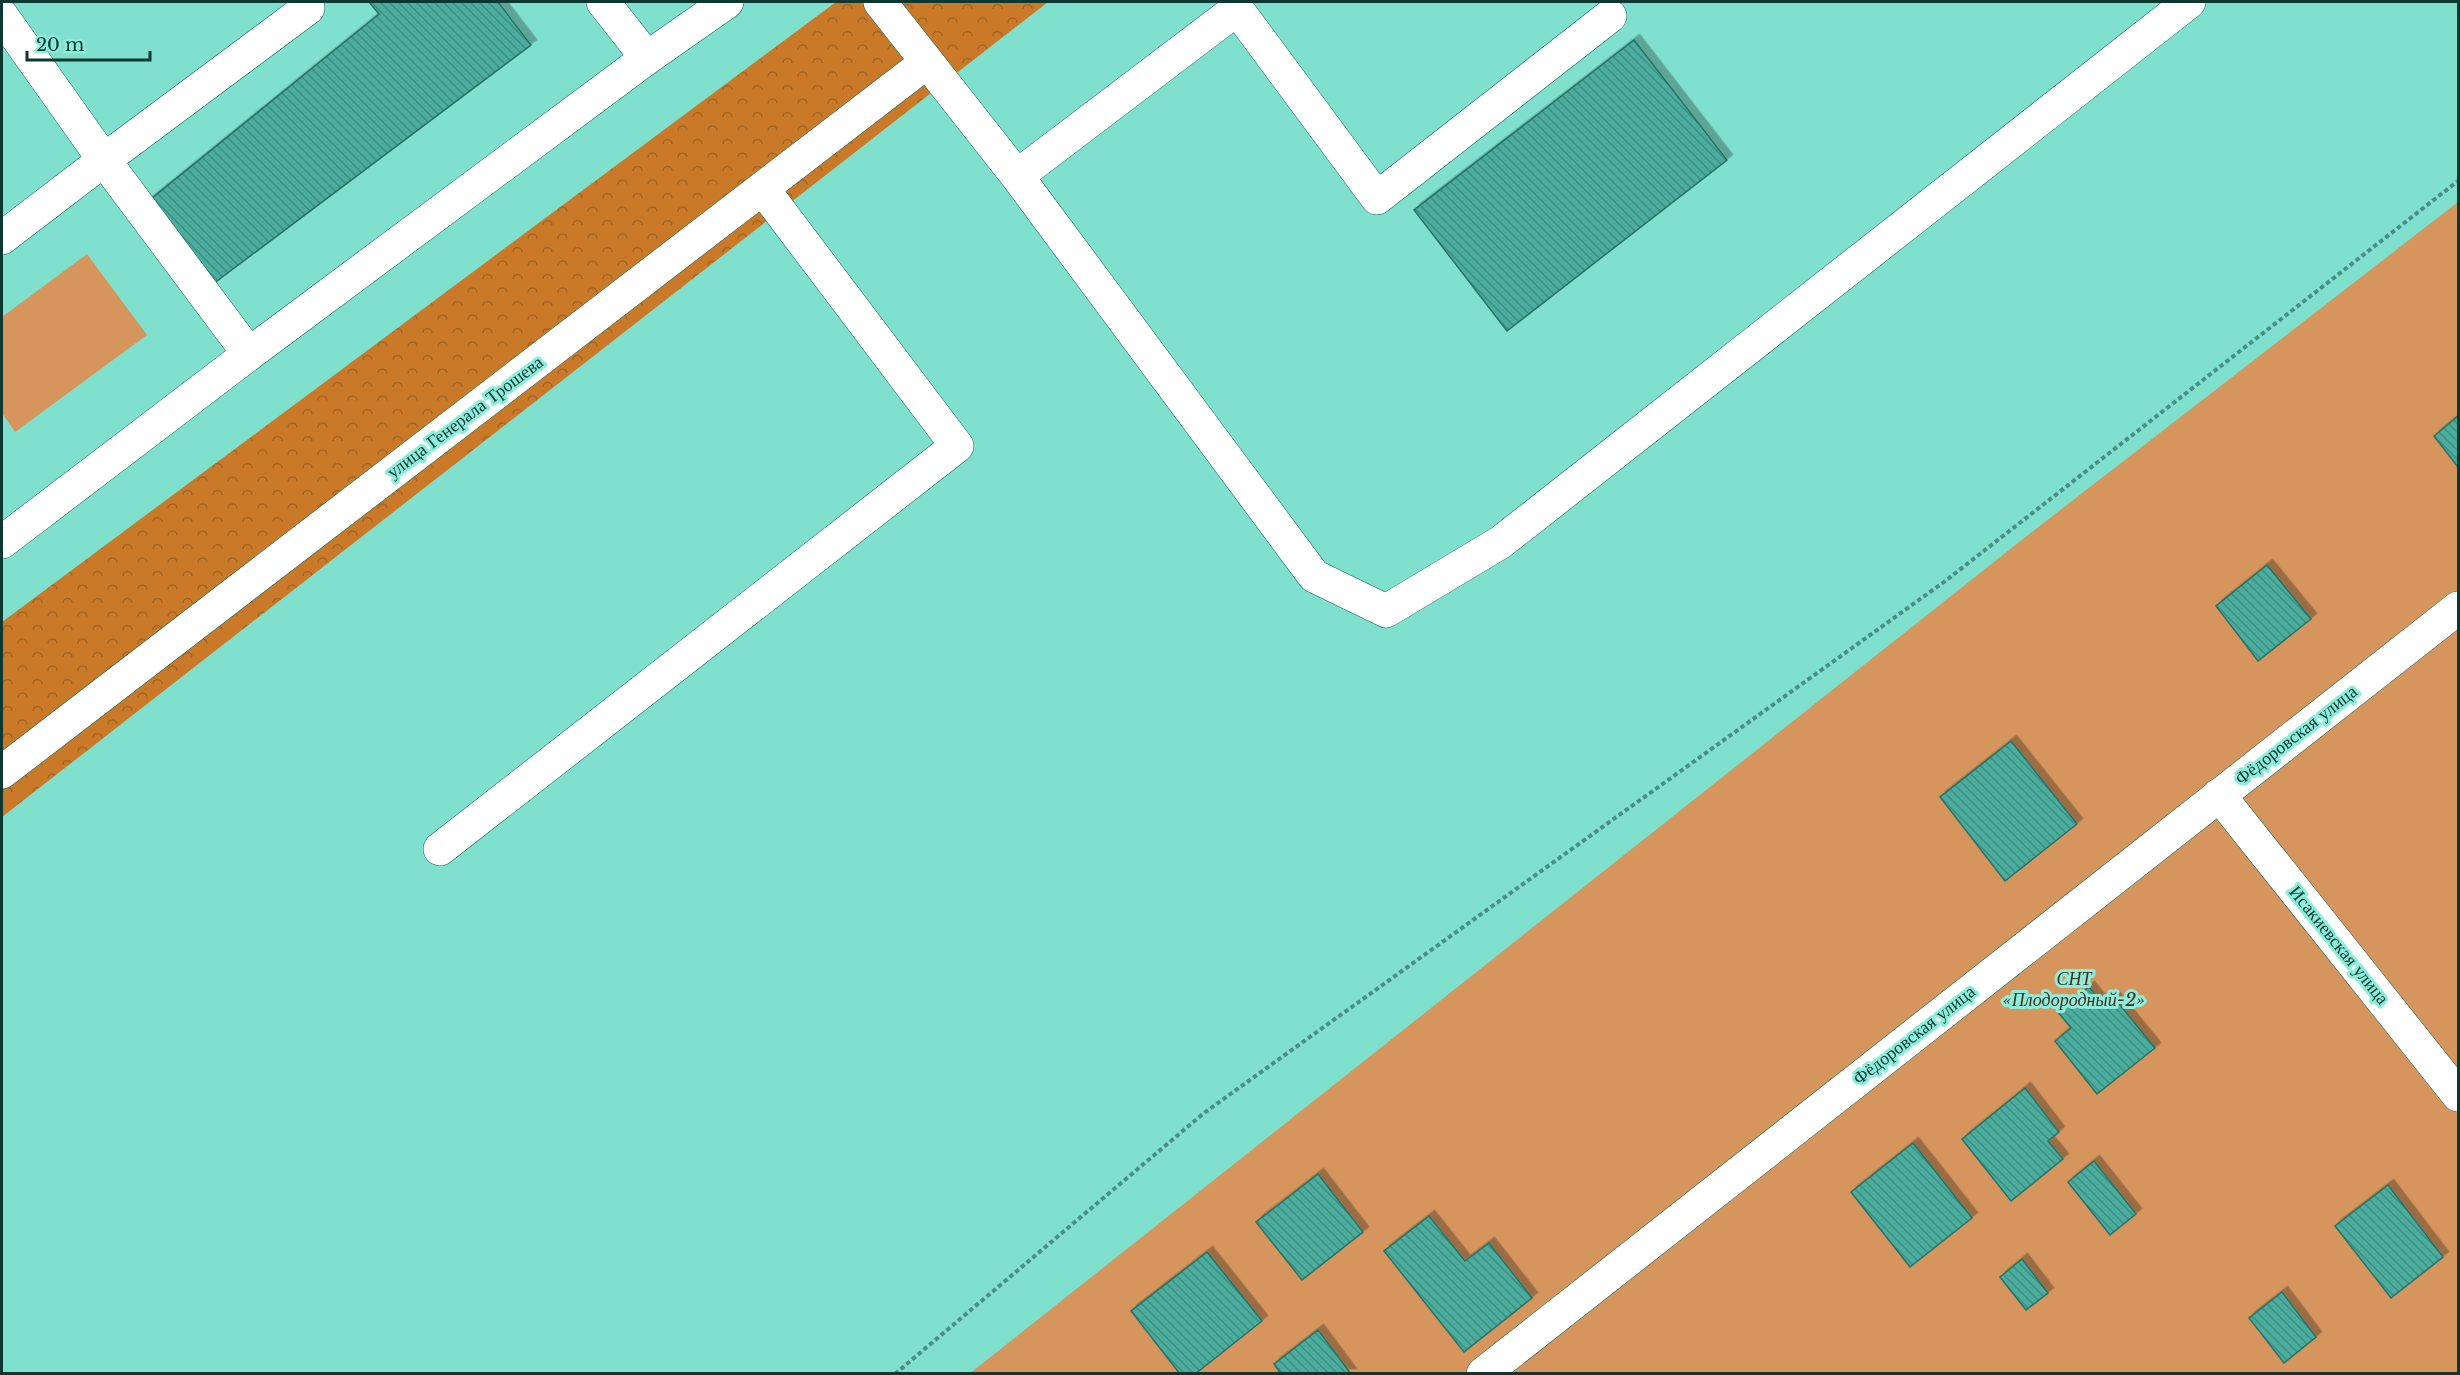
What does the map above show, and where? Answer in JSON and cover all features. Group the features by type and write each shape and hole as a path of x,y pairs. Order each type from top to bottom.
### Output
{"street":[{"path":"2,238 308,8 303,2"},
{"path":"603,2 646,58"},
{"path":"2,542 249,354 646,58 728,2"},
{"path":"880,2 1017,176 1314,576 1386,611 1501,542 2189,2"},
{"path":"1017,176 1237,9 1377,198 1610,16"},
{"path":"2,16 104,160 249,354"},
{"name":"улица Генерала Трошева","path":"2,772 927,62"},
{"path":"440,849 957,446 763,189"},
{"name":"Фёдоровская улица","path":"1483,1374 2458,608"},
{"name":"Исакиевская улица","path":"2219,795 2458,1095"}],"path":[{"path":"895,1374 1204,1113 1944,582 2458,181"}],"green space":[{"path":"836,2 1048,2 2,817 2,622"},
{"name":"СНТ «Плодородный-2»","path":"2458,202 2458,1373 969,1374 2028,535"},
{"path":"87,254 147,335 15,432 2,413 2,317"}],"building":[{"path":"369,2 498,2 531,45 209,287 146,203 379,14"},
{"path":"1634,40 1727,160 1507,331 1414,210"},
{"path":"2458,416 2458,467 2434,436"},
{"path":"2267,565 2311,619 2258,661 2216,606"},
{"path":"2011,741 2077,824 2005,881 1940,797"},
{"path":"2089,987 2102,1003 2112,995 2155,1048 2097,1094 2055,1041 2071,1028 2058,1012"},
{"path":"2025,1088 2059,1132 2048,1141 2063,1159 2011,1201 1962,1139"},
{"path":"1913,1143 1972,1218 1910,1267 1851,1192"},
{"path":"2094,1161 2136,1214 2110,1235 2068,1182"},
{"path":"1318,1174 1363,1232 1302,1280 1256,1222"},
{"path":"2388,1185 2443,1257 2391,1298 2335,1226"},
{"path":"1429,1216 1465,1261 1489,1243 1532,1298 1464,1352 1384,1251"},
{"path":"1207,1252 1262,1321 1195,1374 1180,1374 1131,1311"},
{"path":"2022,1259 2048,1293 2026,1310 2000,1277"},
{"path":"2282,1292 2316,1337 2284,1363 2249,1318"},
{"path":"1318,1330 1351,1374 1281,1374 1274,1364"}]}
